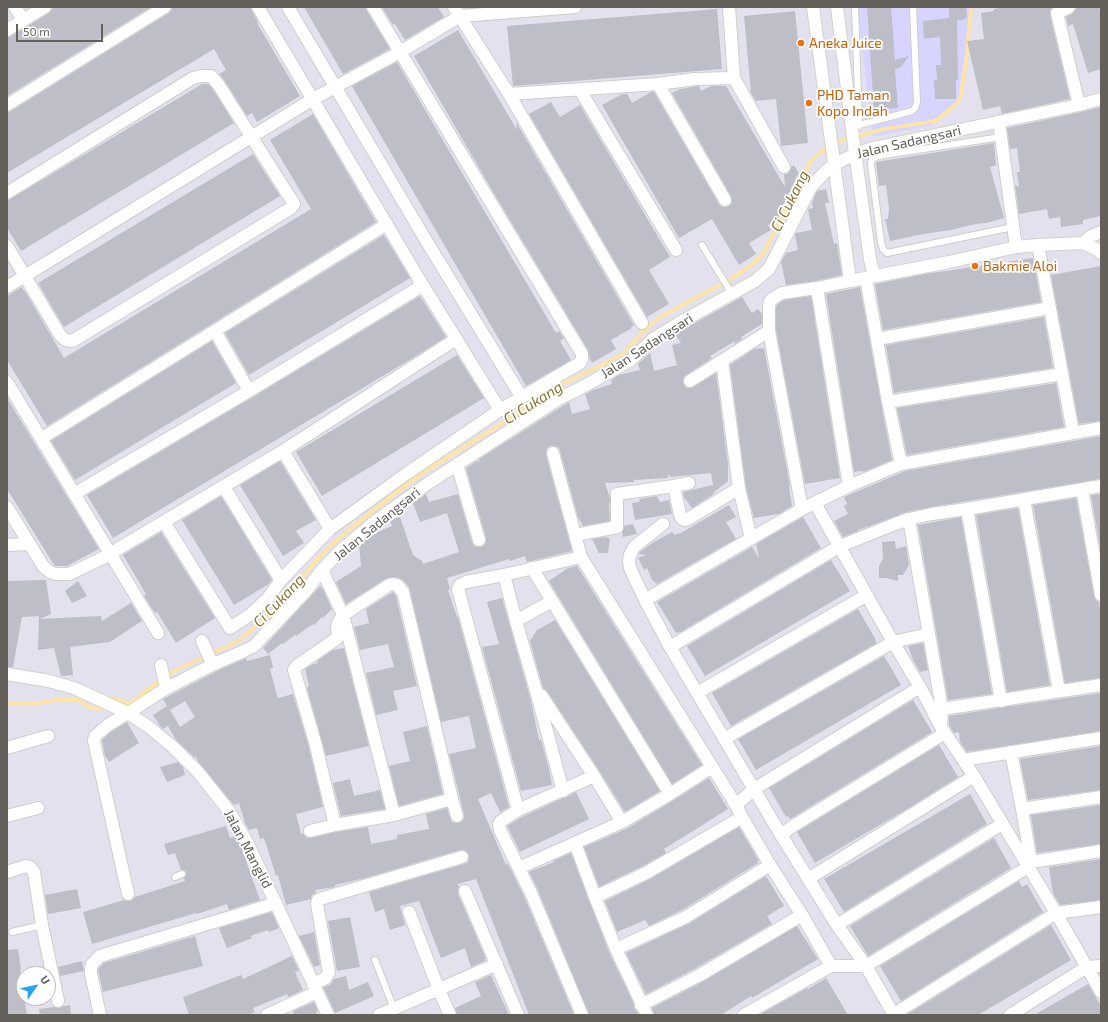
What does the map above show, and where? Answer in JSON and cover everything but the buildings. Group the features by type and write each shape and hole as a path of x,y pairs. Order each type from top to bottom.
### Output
{"street":[{"path":"15,7 23,20"},
{"path":"7,30 45,7"},
{"path":"7,105 165,7"},
{"path":"258,7 500,410"},
{"path":"288,7 431,249 521,396"},
{"path":"164,522 226,631 251,614 268,598 280,580 330,528 500,410 521,396 580,363 582,359 582,354 373,7"},
{"path":"7,287 313,99 400,52 457,12 575,7"},
{"path":"729,7 734,78 784,167"},
{"path":"813,7 850,281"},
{"path":"837,7 855,126 854,149 870,259 870,277 876,338 901,464"},
{"path":"1069,7 1059,12 1058,15 1079,105"},
{"path":"457,12 509,94 642,323"},
{"path":"7,193 193,78 211,76 218,84 293,201 293,206 291,208 74,340 69,341 60,335 7,246"},
{"path":"509,94 658,84 695,79 734,78"},
{"path":"658,84 725,200"},
{"path":"580,90 676,250"},
{"name":"Jalan Sadangsari","path":"128,894 94,741 95,736 108,725 128,713 163,678 208,654 242,652 254,646 305,592 322,570 340,551 373,523 426,484 560,398 631,360 653,339 729,290 755,281 769,270 811,187 834,160 854,149 873,148 1079,105 1101,99"},
{"path":"999,122 1016,247"},
{"path":"42,438 387,224"},
{"path":"1083,243 1091,236 1101,232"},
{"path":"802,509 769,331 770,301 782,294 949,262 1016,247 1083,243 1101,253"},
{"path":"1038,245 1073,432"},
{"path":"74,494 249,391 420,287 420,279"},
{"path":"817,288 849,486"},
{"path":"876,338 1050,308"},
{"path":"215,331 249,391"},
{"path":"690,381 769,331"},
{"path":"7,507 43,566 50,572 56,574 69,574 111,554 283,451 456,339"},
{"path":"722,361 739,488 751,539"},
{"path":"888,402 1062,374"},
{"path":"7,382 158,633"},
{"path":"645,600 802,509 849,486 901,464 1101,428"},
{"path":"283,451 330,528"},
{"path":"553,453 581,557 736,805 770,865 802,915 831,966"},
{"path":"457,464 479,540"},
{"path":"575,535 617,527 617,494 674,486 689,482"},
{"path":"224,486 280,580"},
{"path":"674,486 680,515 682,519 685,520 739,488"},
{"path":"670,647 840,546 909,519 1101,486"},
{"path":"1082,490 1101,595"},
{"path":"1024,500 1059,691"},
{"path":"815,503 943,730 974,776 1002,824 1029,865 1101,992"},
{"path":"967,509 1001,701"},
{"path":"909,519 942,709 943,730"},
{"path":"662,524 634,547 630,555 630,568 645,600 670,647 781,835 837,925 866,966 894,1015 1056,913 1101,907"},
{"path":"7,545 29,544"},
{"path":"518,810 458,589 460,585 466,582 504,575 581,557"},
{"path":"532,568 670,794"},
{"path":"322,570 343,615 394,815"},
{"path":"504,575 563,791"},
{"path":"335,825 315,742 294,670 338,637 338,622 343,615 389,585 393,584 397,585 403,592 457,816"},
{"path":"697,693 867,595"},
{"path":"516,621 552,601"},
{"path":"724,739 893,642 929,634"},
{"name":"Jalan Manglid","path":"7,674 49,681 74,688 128,713 149,727 173,747 198,772 229,811 243,843 276,903 328,1015"},
{"path":"942,709 1101,685"},
{"path":"535,687 594,776 622,822"},
{"path":"736,805 754,789 920,687"},
{"path":"781,835 943,730"},
{"path":"7,748 48,736"},
{"path":"963,760 1101,738"},
{"path":"1012,752 1022,809 1029,865"},
{"path":"519,868 622,822 712,767"},
{"path":"582,1015 531,893 499,824 501,821 518,810 594,776"},
{"path":"808,879 974,776"},
{"path":"1022,809 1101,797"},
{"path":"310,831 335,825 394,815 452,799"},
{"path":"7,816 38,808"},
{"path":"595,897 646,873 742,817"},
{"path":"837,925 1002,824"},
{"path":"575,843 616,949 644,1010 802,915"},
{"path":"749,1014 831,966 866,966 1029,865 1101,851"},
{"path":"267,1015 315,988 330,972 317,904 320,899 462,858"},
{"path":"616,949 686,917 770,865"},
{"path":"7,872 26,866 30,867 34,872 42,925 58,1001"},
{"path":"464,891 518,1015"},
{"path":"100,1015 91,969 92,964 100,956 276,903"},
{"path":"409,912 450,1015"},
{"path":"379,1015 497,964"},
{"path":"1010,1015 1087,967 1101,966"}],"lane":[{"path":"855,7 855,126 912,111 915,108 917,102 913,7"},
{"path":"1001,137 878,156 872,159 870,164 883,249 887,253 1013,227"},
{"path":"702,245 729,290"},
{"path":"175,877 182,874"},
{"path":"12,932 42,925"},
{"path":"375,960 394,1009"}],"shaded area":[{"path":"857,7 973,7 957,103 931,125 873,137"}],"waterway":[{"name":"Ci Cukang","path":"107,698 113,698 129,704 174,671 238,641 271,614 326,550 351,528 402,488 560,385 622,354 649,326 660,317 731,279 753,264 763,254 810,162 819,153 842,140 884,129 935,121 948,111 960,100 966,62 971,7"},
{"name":"Ci Cukang","path":"7,703 39,703 61,699 78,700 91,708 100,709 102,704"}],"place":[{"name":"Aneka Juice","path":"801,43"},
{"name":"PHD Taman Kopo Indah","path":"809,103"},
{"name":"Bakmie Aloi","path":"975,266"}]}
